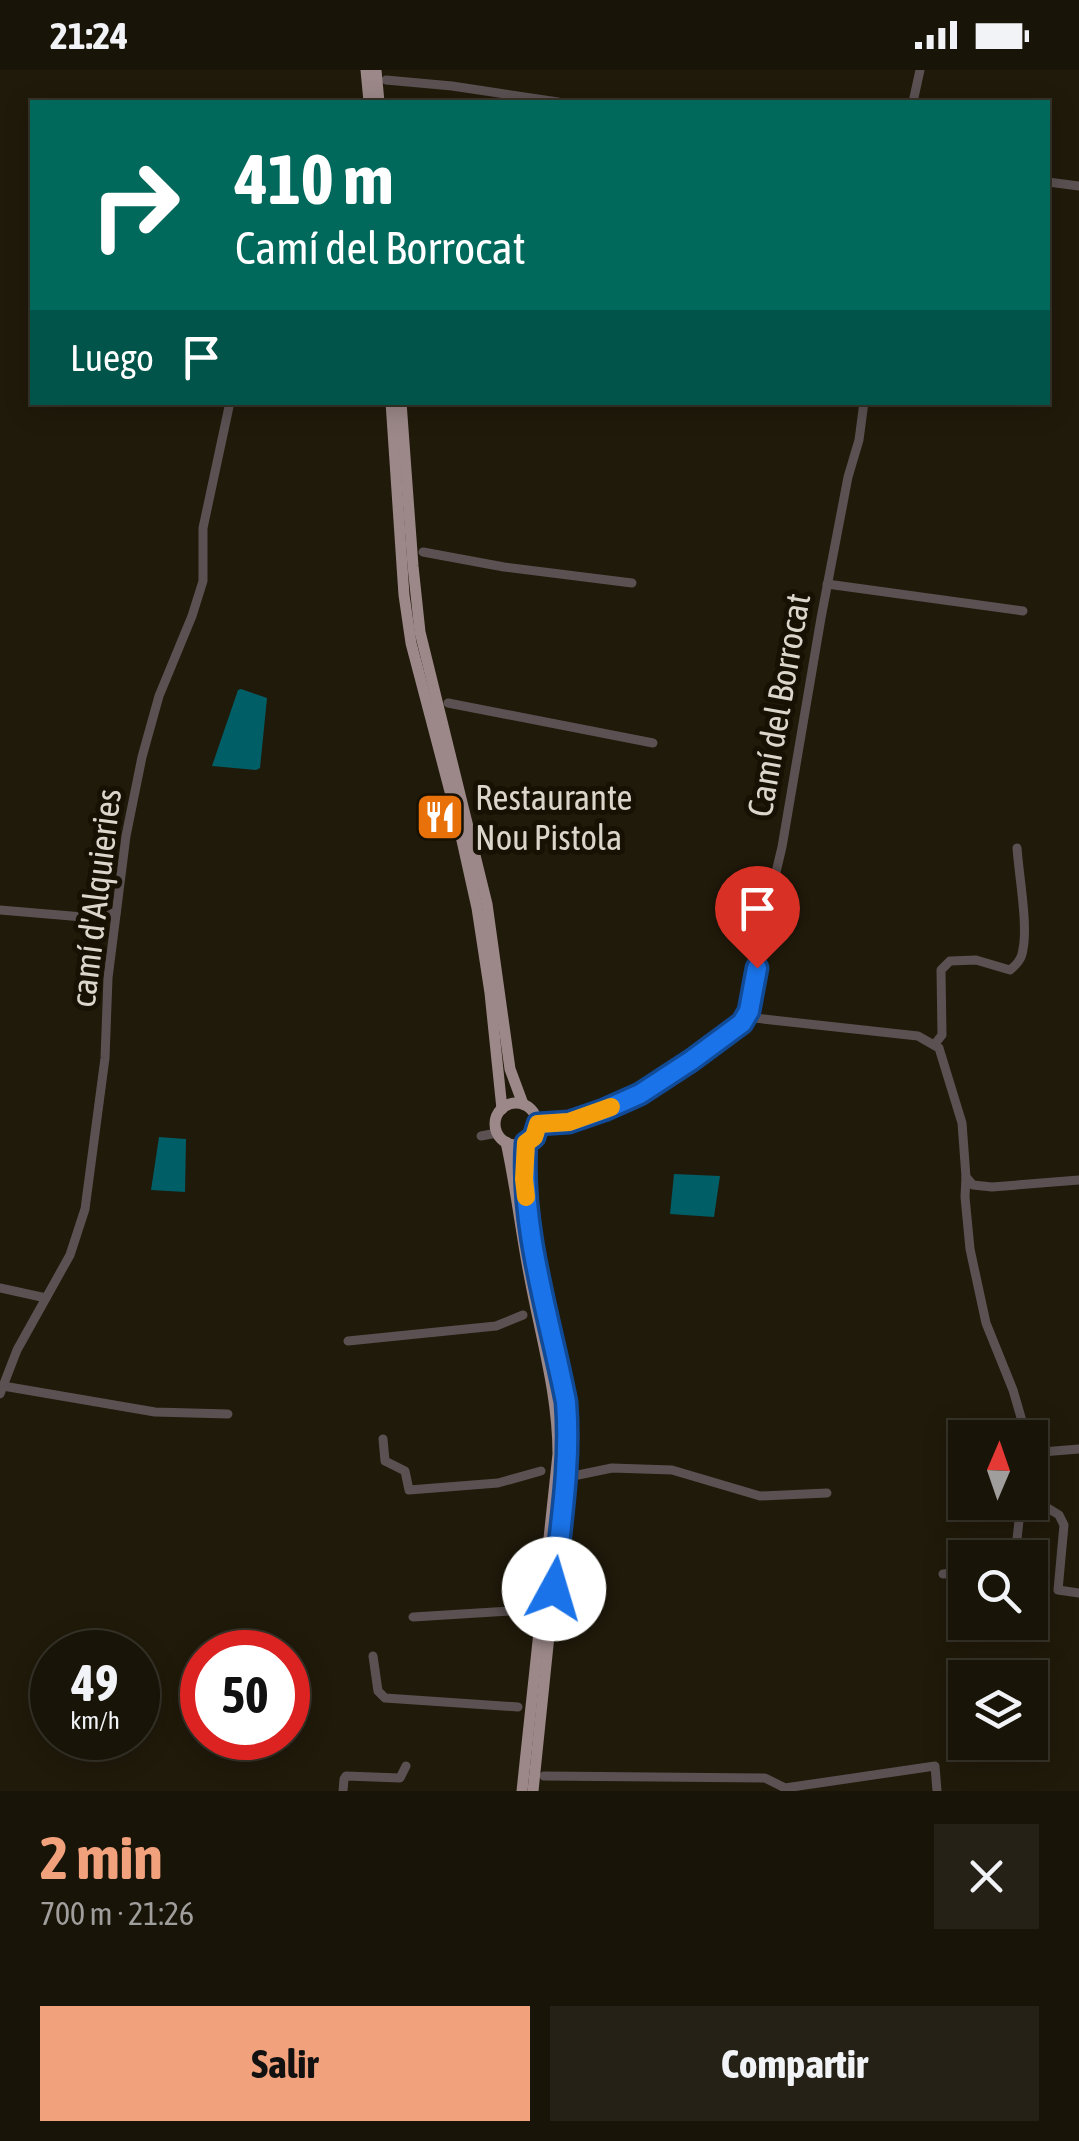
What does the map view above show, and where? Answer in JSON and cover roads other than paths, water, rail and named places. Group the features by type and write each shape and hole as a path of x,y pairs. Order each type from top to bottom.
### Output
{"main road":[{"path":"366,70 368,100"},
{"path":"376,70 379,100"},
{"path":"391,405 404,595 412,643 477,908 502,1109 496,1121 558,1427 522,1791"},
{"path":"402,405 420,632 487,904 510,1069 523,1104 535,1114 538,1124 534,1137 526,1143 516,1145 501,1137"},
{"path":"502,1109 523,1104"},
{"path":"526,1143 524,1179 528,1213 566,1402 568,1451 533,1791"}],"street":[{"path":"913,100 920,70"},
{"path":"386,80 545,100"},
{"path":"1050,182 1079,186"},
{"name":"camí d'Alquieries","path":"2,1390 17,1350 70,1255 85,1209 126,836 158,696 204,581 203,528 229,405"},
{"name":"Camí del Borrocat","path":"746,1016 782,846 827,584 864,405"},
{"path":"423,552 632,583"},
{"path":"827,584 1024,610"},
{"path":"448,702 652,743"},
{"path":"934,1045 942,1035 941,970 950,961 976,960 1010,970 1018,963 1024,934 1017,848"},
{"path":"0,910 83,917 116,913"},
{"path":"538,1124 569,1122 640,1094 716,1043 746,1016 918,1036 934,1045 962,1123 970,1249 986,1322 1022,1420"},
{"path":"481,1136 501,1137"},
{"path":"966,1176 973,1184 992,1188 1079,1180"},
{"path":"0,1288 46,1298"},
{"path":"348,1340 496,1326 523,1315"},
{"path":"2,1390 154,1412 228,1414"},
{"path":"383,1439 385,1460 405,1472 409,1490 498,1483 541,1471"},
{"path":"1048,1451 1079,1448"},
{"path":"578,1475 612,1468 672,1470 760,1496 827,1493"},
{"path":"1048,1509 1064,1525 1058,1590 1079,1593"},
{"path":"943,1574 948,1574"},
{"path":"413,1617 527,1610"},
{"path":"373,1656 378,1691 386,1698 518,1707"},
{"path":"343,1791 346,1776 400,1778 406,1766"},
{"path":"544,1776 764,1778 785,1788 935,1766 937,1791"}],"water":[{"path":"241,689 267,698 260,768 256,770 212,766"},
{"path":"159,1137 186,1139 185,1192 151,1190"},
{"path":"674,1174 720,1176 714,1217 670,1214"}],"place":[{"name":"Restaurante Nou Pistola","path":"440,817"}]}
